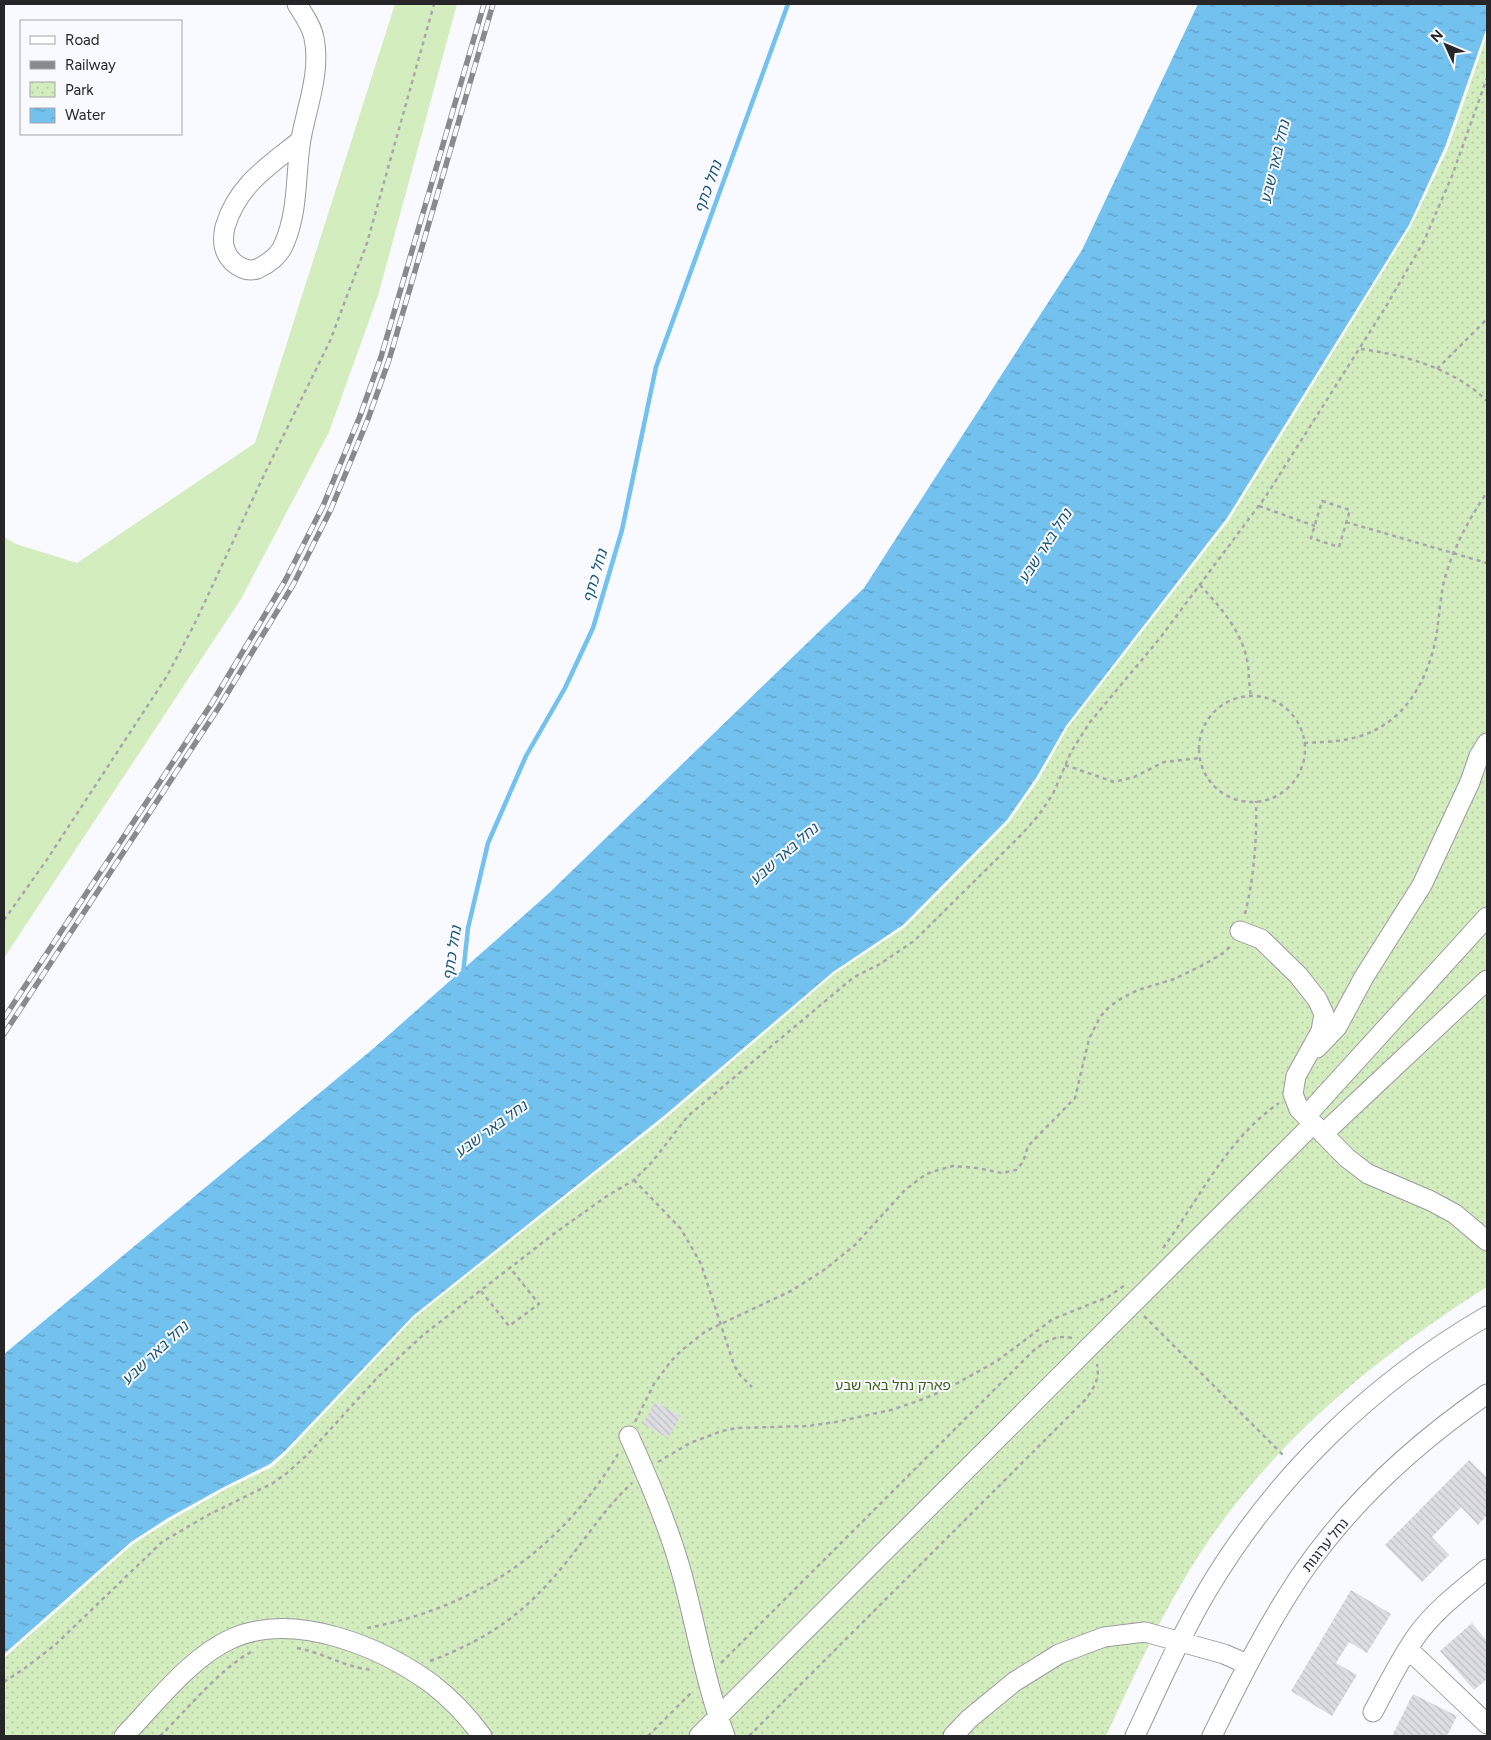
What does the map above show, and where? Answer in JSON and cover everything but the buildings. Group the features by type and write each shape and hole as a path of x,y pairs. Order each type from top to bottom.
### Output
{"street":[{"path":"297,4 314,37 316,69 301,140 293,216 284,245 276,256 255,270 243,269 234,263 225,252 223,236 228,218 238,196 257,175 301,140"},
{"path":"1303,1064 1337,1027 1364,977 1422,885 1487,743"},
{"path":"1314,1125 1487,917"},
{"path":"1240,931 1261,939 1298,975 1317,999 1324,1014 1321,1031 1296,1076 1294,1094 1298,1109 1347,1158 1368,1174 1431,1201 1455,1214 1487,1241"},
{"path":"699,1736 1314,1125 1487,980"},
{"path":"1135,1736 1180,1641 1208,1591 1231,1553 1257,1516 1297,1468 1349,1416 1384,1386 1422,1357 1487,1316"},
{"name":"נחל ערוגות","path":"1212,1736 1247,1664 1301,1575 1335,1531 1371,1491 1410,1453 1450,1420 1487,1394"},
{"path":"629,1436 677,1556 706,1677 725,1736"},
{"path":"1374,1712 1418,1634 1448,1601 1487,1569"},
{"path":"124,1736 198,1660 233,1638 251,1632 285,1628 319,1632 353,1643 391,1659 433,1685 459,1709 482,1736"},
{"path":"953,1736 969,1719 1014,1682 1059,1654 1104,1636 1145,1632 1224,1654 1247,1664"},
{"path":"1408,1649 1487,1724"},
{"path":"1482,1736 1487,1731"}],"path":[{"path":"4,920 46,861 167,676 195,623 264,474 330,341 367,243 434,4"},
{"path":"4,1682 55,1645 141,1560 162,1542 208,1515 273,1483 287,1473 308,1455 384,1371 423,1335 607,1196 634,1180 652,1162 688,1116 854,977 880,964 914,941 1027,829 1052,794 1071,752 1090,722 1154,645 1259,506 1293,456 1360,348 1424,241 1452,176 1487,78"},
{"path":"1437,369 1487,319"},
{"path":"1360,348 1386,352 1437,369 1460,381 1487,401"},
{"path":"1304,743 1358,737 1377,729 1394,719 1417,692 1431,657 1436,638 1443,587 1453,553 1464,529 1487,492"},
{"path":"1322,502 1350,510 1346,522 1339,547 1311,538 1322,502"},
{"path":"1259,506 1315,526"},
{"path":"1346,522 1487,563"},
{"path":"1200,585 1223,609 1233,625 1248,664 1251,696"},
{"path":"1251,696 1267,698 1289,710 1299,724 1304,743 1302,764 1290,786 1276,796 1256,801 1237,800 1222,792 1209,781 1200,758 1199,750 1201,734 1208,719 1214,712 1228,702 1251,696"},
{"path":"1065,765 1114,782 1134,777 1164,762 1200,758"},
{"path":"365,1629 423,1615 456,1602 520,1565 550,1540 578,1510 605,1476 629,1436 647,1396 672,1360 693,1340 720,1324 782,1295 824,1270 855,1246 914,1182 932,1172 952,1166 1002,1173 1016,1170 1023,1162 1028,1146 1075,1098 1089,1039 1100,1017 1109,1007 1138,990 1179,977 1208,963 1229,948 1240,931 1247,904 1254,863 1256,801"},
{"path":"1163,1248 1214,1169 1235,1143 1262,1116 1294,1094"},
{"path":"634,1180 681,1229 690,1242 701,1264 734,1365 740,1375 752,1387"},
{"path":"480,1291 509,1326 539,1304 510,1268"},
{"path":"406,1668 430,1662 472,1644 515,1616 550,1581 607,1508 645,1472 690,1443 722,1431 737,1428 789,1427 836,1422 891,1410 918,1401 971,1376 997,1361 1053,1320 1108,1297 1131,1280"},
{"path":"1132,1304 1297,1468"},
{"path":"648,1736 1033,1351 1045,1341 1057,1337 1069,1337 1079,1340 1089,1348 1098,1366 1098,1377 1094,1388 1085,1400 749,1736"},
{"path":"294,1648 319,1654 351,1667 377,1671"},
{"path":"160,1736 235,1662 257,1650"}],"green space":[{"path":"395,4 457,4 378,296 329,432 241,599 4,958 4,537 16,544 77,563 255,443"},
{"name":"פארק נחל באר שבע","path":"1487,35 1487,1287 1406,1342 1367,1372 1294,1438 1261,1474 1230,1512 1187,1574 1150,1642 1106,1736 4,1736 4,1658 133,1544 226,1489 272,1467 414,1318 667,1117 834,974 905,927 1009,822 1039,779 1068,727 1229,520 1411,226 1448,148"}],"water":[{"name":"נחל באר שבע","path":"1198,4 1487,4 1487,27 1445,147 1409,225 1227,518 1066,726 1036,778 1007,820 903,925 833,972 665,1115 413,1316 285,1451 270,1464 168,1518 131,1542 4,1654 4,1354 374,1048 548,894 864,588 1082,250"}],"waterway":[{"name":"נחל כתף","path":"463,974 468,928 488,843 526,756 565,688 593,628 622,530 656,367 788,4"}],"railway":[{"path":"4,1018 212,703 285,581 323,506 360,416 381,357 484,4"},
{"path":"4,1034 219,707 293,585 331,509 368,419 389,360 493,4"}]}
